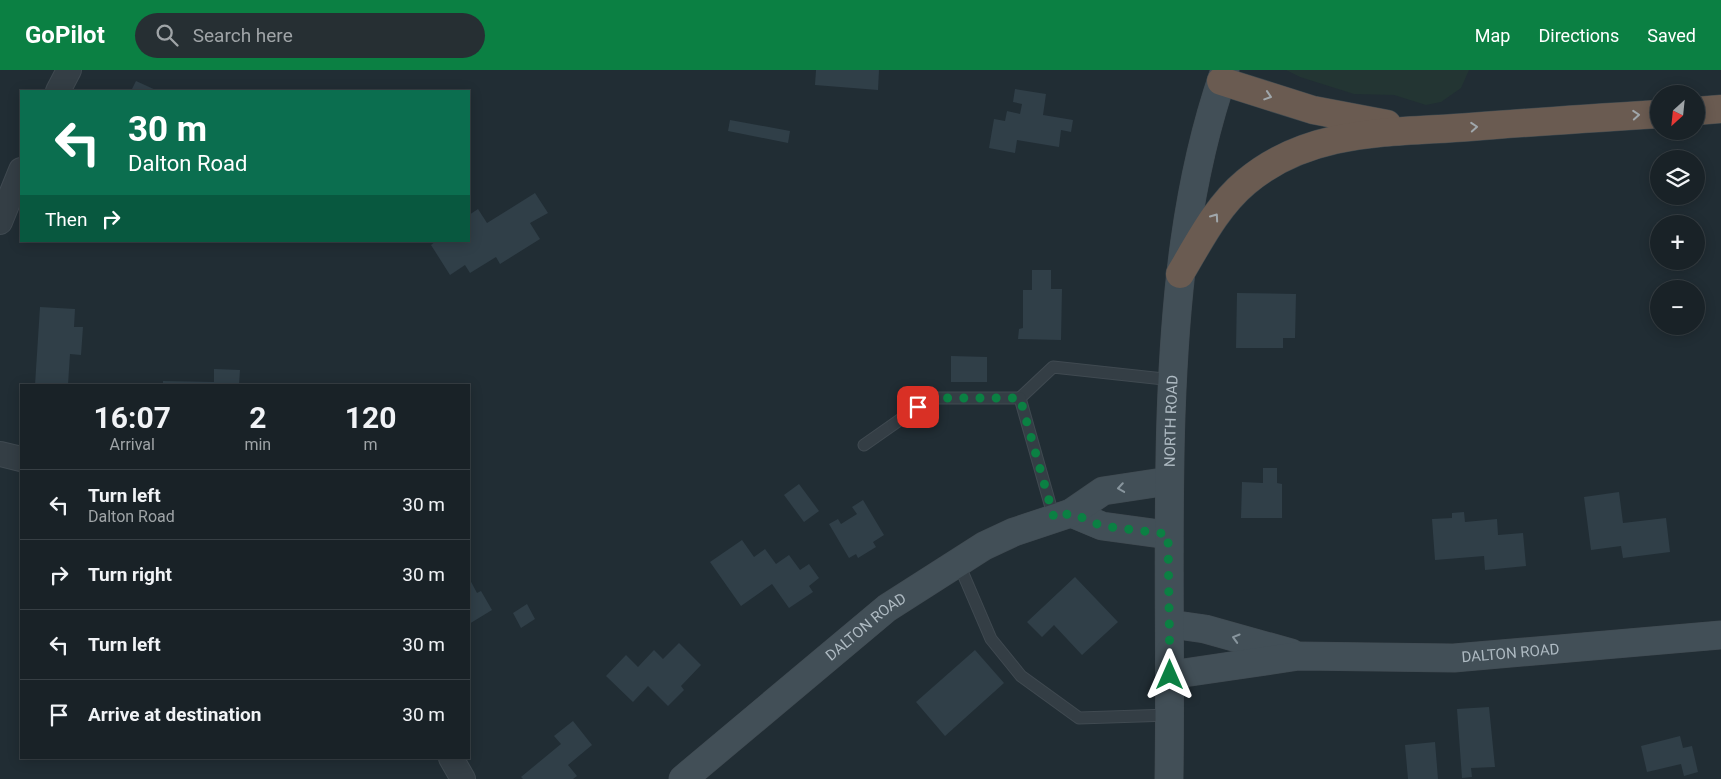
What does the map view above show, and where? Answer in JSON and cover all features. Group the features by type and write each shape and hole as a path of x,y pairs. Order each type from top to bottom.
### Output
{"highway":[{"path":"1223,75 1290,103 1338,116 1425,129"},
{"path":"1705,110 1721,109"},
{"path":"1180,274 1200,239 1235,192 1263,169 1294,152 1323,142 1373,134 1425,129 1650,115"}],"street":[{"path":"59,90 69,70"},
{"name":"NORTH ROAD","path":"1169,779 1169,481 1180,274 1200,154 1223,75"},
{"path":"0,222 20,172"},
{"path":"0,454 20,459"},
{"name":"DALTON ROAD","path":"683,779 887,608 984,546 1014,532 1063,516 1103,491 1169,481"},
{"path":"1063,516 1102,526 1168,534"},
{"name":"DALTON ROAD","path":"1170,624 1205,629 1299,656"},
{"name":"DALTON ROAD","path":"1170,675 1299,656 1454,658 1721,636"},
{"path":"452,759 463,779"}],"lane":[{"path":"864,445 931,398 1020,398 1052,368 1173,380"},
{"path":"1020,398 1063,516"},
{"path":"958,562 991,639 1020,676 1079,718 1170,715"}],"shaded area":[{"path":"1286,70 1469,70 1461,88 1441,102 1426,105 1394,95 1354,94 1300,77"}],"building":[{"path":"816,70 879,70 878,90 815,85"},
{"path":"136,81 156,90 132,90"},
{"path":"1015,89 1046,94 1043,115 1073,120 1071,132 1061,130 1059,147 1017,140 1015,153 989,148 994,119 1005,121 1007,111 1020,114 1022,104 1013,102"},
{"path":"730,120 790,131 788,143 728,131"},
{"path":"535,193 548,213 530,223 540,239 500,264 496,257 470,273 465,265 450,275 431,245 435,242 470,242 470,214 478,209 487,223"},
{"path":"1032,270 1051,270 1051,289 1062,289 1061,340 1018,339 1019,329 1023,328 1023,290 1032,290"},
{"path":"1237,293 1296,294 1295,338 1283,338 1283,348 1236,348"},
{"path":"40,307 75,309 74,327 83,327 81,355 70,354 68,384 35,384"},
{"path":"951,356 987,357 987,382 951,382"},
{"path":"214,369 240,370 239,384 163,384 163,381 214,382"},
{"path":"1263,468 1277,468 1277,483 1282,484 1282,518 1241,518 1242,482 1263,483"},
{"path":"799,484 819,511 804,522 784,495"},
{"path":"1619,492 1623,523 1666,518 1670,552 1623,558 1621,546 1591,550 1584,497"},
{"path":"863,500 884,535 873,542 876,547 858,558 856,554 849,558 829,524 838,519 841,524 857,514 852,507"},
{"path":"1464,512 1465,522 1497,519 1498,535 1523,533 1526,566 1485,570 1484,556 1435,560 1432,519 1452,518 1452,513"},
{"path":"742,540 754,557 765,549 776,564 789,555 800,570 809,564 819,578 809,586 813,592 789,608 772,584 741,606 710,562"},
{"path":"1075,577 1118,622 1082,655 1054,625 1042,637 1027,622"},
{"path":"470,580 477,593 481,591 492,610 470,623"},
{"path":"527,604 535,619 521,628 513,613"},
{"path":"679,643 701,665 681,686 684,690 668,706 648,686 633,702 606,676 626,655 638,667 654,650 663,659"},
{"path":"975,650 1004,683 945,736 916,702"},
{"path":"1489,707 1495,767 1471,768 1472,777 1462,778 1457,709"},
{"path":"573,721 592,745 568,765 577,776 573,779 523,779 521,777 561,744 554,736"},
{"path":"1680,736 1683,748 1692,746 1698,772 1684,776 1681,764 1647,772 1641,746"},
{"path":"1435,742 1438,779 1408,779 1405,745"}],"route":[{"path":"918,407 931,398 1020,398 1054,518 1071,513 1102,526 1168,534 1170,675"}]}
